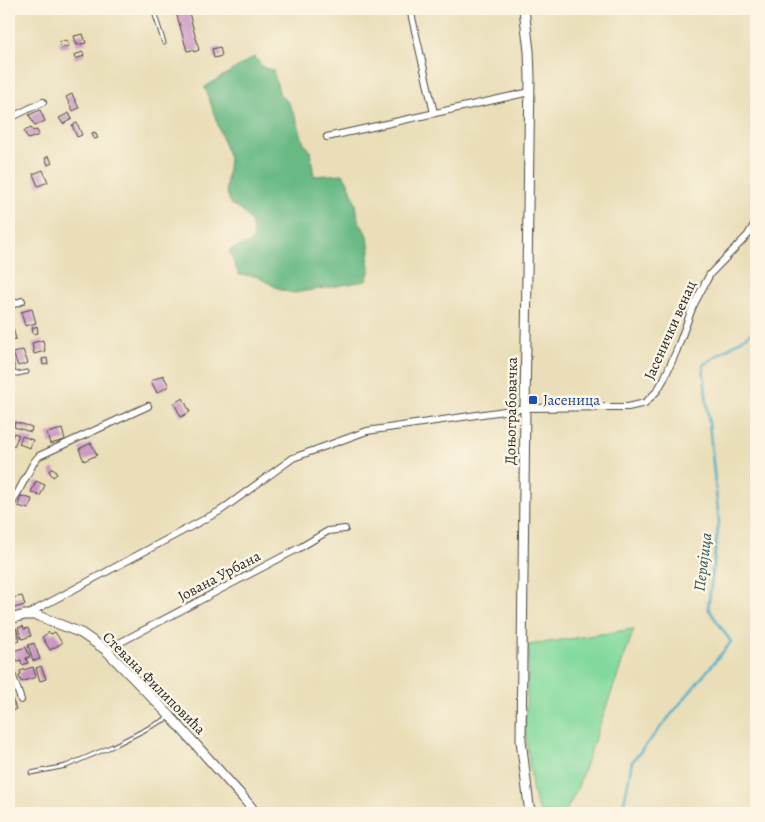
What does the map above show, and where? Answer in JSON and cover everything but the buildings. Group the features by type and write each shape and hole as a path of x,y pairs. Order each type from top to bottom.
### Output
{"street":[{"path":"410,9 434,113"},
{"name":"Доњограбовачка","path":"524,9 529,51 530,92 521,740 531,813"},
{"path":"327,137 530,92"},
{"path":"9,118 43,102"},
{"name":"Јасенички венац","path":"29,614 220,511 293,458 367,431 525,408 628,407 645,403 657,391 664,379 693,306 710,274 748,235 756,221"},
{"path":"9,306 22,301"},
{"path":"9,509 39,456 148,406"},
{"name":"Јована Урбана","path":"106,650 328,531 346,528"},
{"path":"9,619 29,614"},
{"name":"Стевана Филиповића","path":"29,614 81,633 106,650 171,717 239,792 255,813"},
{"path":"9,665 21,700"}],"lane":[{"path":"153,9 164,43"},
{"path":"9,352 14,373 27,372"},
{"path":"31,773 66,766 113,746 171,717"}],"green space":[{"path":"254,57 264,68 273,70 280,95 288,102 296,118 304,143 310,150 314,176 343,174 349,184 356,204 358,219 368,237 370,251 368,262 370,269 366,281 294,293 281,290 256,276 239,275 229,250 250,243 254,237 251,221 242,211 231,204 226,190 229,158 205,87"},
{"path":"634,629 577,789 565,813 540,813 533,793 525,728 529,645"}],"waterway":[{"name":"Перајица","path":"622,813 632,762 731,642 708,608 719,521 703,365 756,330"}],"place":[{"name":"Јасеница","path":"533,400"}]}
